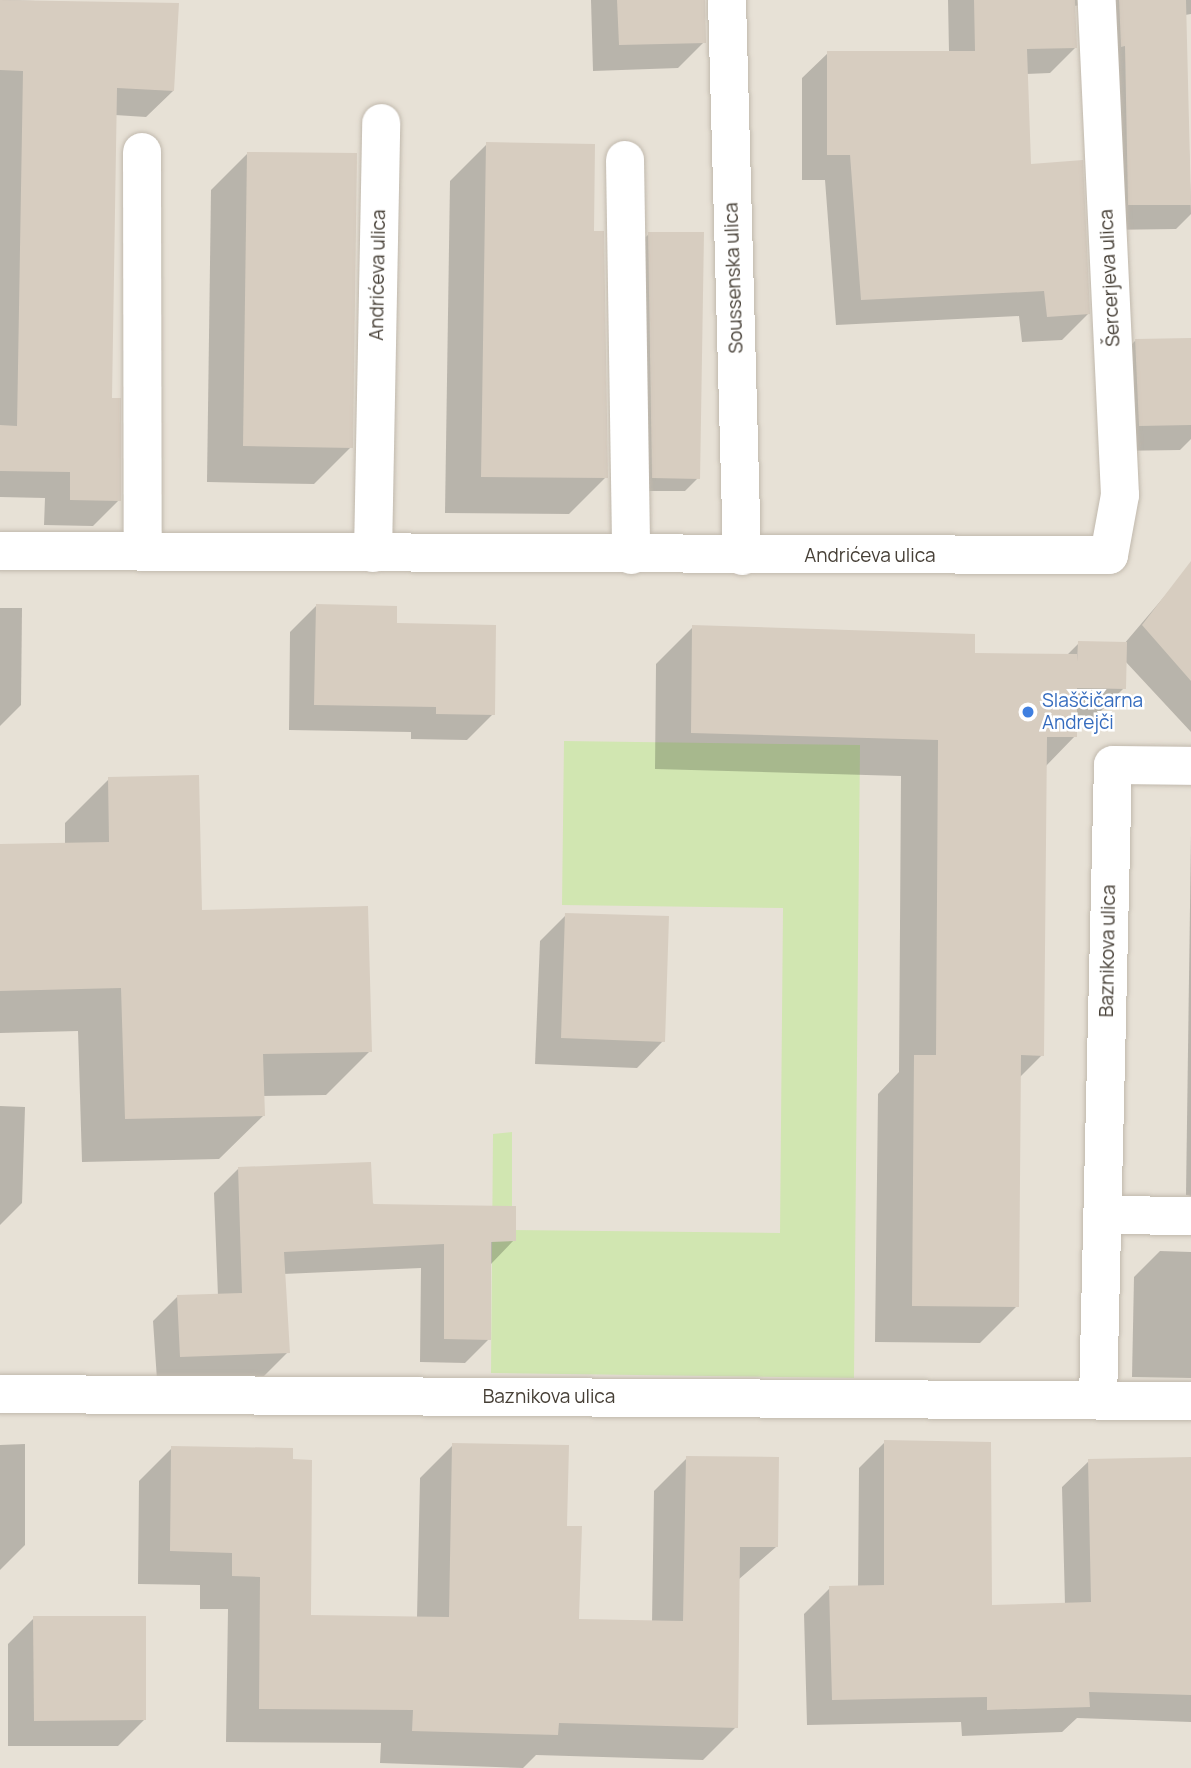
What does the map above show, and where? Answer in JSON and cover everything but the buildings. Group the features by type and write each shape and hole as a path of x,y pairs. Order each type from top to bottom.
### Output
{"street":[{"name":"Soussenska ulica","path":"727,0 742,556"},
{"name":"Šercerjeva ulica","path":"1097,0 1120,495 1109,555"},
{"name":"Andrićeva ulica","path":"373,553 381,124"},
{"path":"142,152 143,552"},
{"path":"625,160 631,555"},
{"name":"Andrićeva ulica","path":"0,551 742,556 1109,555"},
{"name":"Baznikova ulica","path":"1098,1400 1113,765 1191,766"},
{"path":"1102,1214 1191,1216"},
{"name":"Baznikova ulica","path":"0,1394 1191,1401"}],"shaded area":[{"path":"0,0 1191,0 1191,1768 0,1768"}],"green space":[{"path":"564,741 860,745 854,1378 491,1373 493,1134 512,1132 512,1230 780,1233 783,908 562,905"}],"place":[{"name":"Slaščičarna Andrejči","path":"1028,712"}]}
